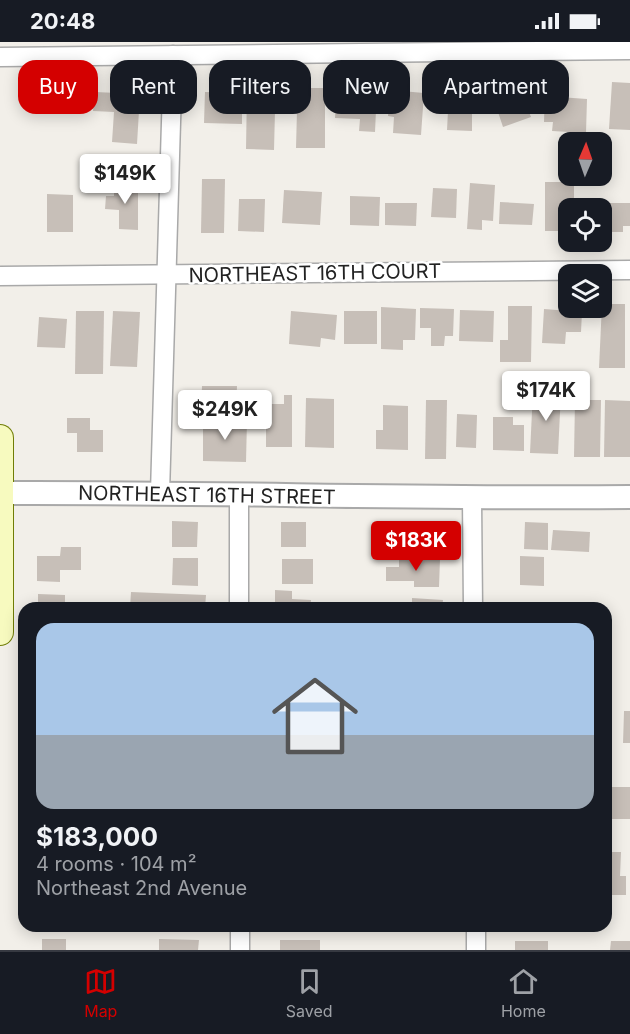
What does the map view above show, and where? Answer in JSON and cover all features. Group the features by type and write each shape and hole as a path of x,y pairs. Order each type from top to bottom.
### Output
{"main road":[{"path":"0,438 0,632"}],"street":[{"path":"0,57 630,50"},
{"path":"160,493 173,55"},
{"name":"NORTHEAST 16TH COURT","path":"0,276 630,270"},
{"name":"NORTHEAST 16TH STREET","path":"0,494 160,493 472,499 630,497"},
{"path":"239,495 239,602"},
{"path":"472,499 473,602"},
{"path":"240,932 240,950"},
{"path":"476,932 476,950"}],"building":[{"path":"612,82 630,83 630,130 609,129"},
{"path":"311,88 323,88 325,148 296,148 297,114 311,114"},
{"path":"98,92 110,93 110,112 98,111"},
{"path":"205,92 209,92 209,114 242,114 242,124 204,123"},
{"path":"410,92 422,93 421,135 393,133 394,117 388,116 388,114 410,114"},
{"path":"569,98 587,99 586,132 552,131 553,122 544,122 544,114 569,114"},
{"path":"114,114 139,114 137,144 112,142"},
{"path":"247,114 275,114 274,150 246,149"},
{"path":"335,114 376,114 375,132 359,131 360,119 335,118"},
{"path":"448,114 472,114 472,131 447,130"},
{"path":"499,114 530,114 531,117 503,127"},
{"path":"202,179 225,179 224,233 201,233"},
{"path":"545,182 558,182 558,186 574,186 574,198 558,198 558,231 545,231"},
{"path":"470,183 495,185 493,221 482,220 482,230 467,229"},
{"path":"114,184 138,185 138,230 119,229 119,210 105,209 106,196 114,196"},
{"path":"433,188 457,189 456,218 431,217"},
{"path":"284,190 322,192 320,225 282,223"},
{"path":"47,194 73,195 73,232 47,232"},
{"path":"350,196 380,197 379,226 350,225"},
{"path":"239,199 265,199 264,232 238,231"},
{"path":"500,202 534,204 532,225 499,224"},
{"path":"385,203 417,203 416,226 385,225"},
{"path":"612,203 630,203 630,226 623,226 623,232 612,232"},
{"path":"612,304 625,304 625,368 599,368 601,318 612,318"},
{"path":"508,306 532,306 531,362 500,362 500,340 508,340"},
{"path":"381,307 416,309 415,340 403,340 403,350 381,349"},
{"path":"420,308 454,309 453,336 445,336 444,346 431,346 431,328 420,328"},
{"path":"544,309 558,310 558,318 582,318 581,332 566,332 565,344 542,343"},
{"path":"460,310 494,311 493,342 459,341"},
{"path":"76,311 104,311 103,374 75,374"},
{"path":"113,311 140,312 137,367 110,366"},
{"path":"291,311 337,315 335,340 321,338 320,347 289,344"},
{"path":"344,311 377,311 377,344 344,344"},
{"path":"39,317 67,319 65,348 37,347"},
{"path":"202,386 237,386 236,410 201,409"},
{"path":"533,391 561,392 558,454 530,453"},
{"path":"284,395 292,395 292,447 266,447 266,404 284,404"},
{"path":"306,398 334,399 334,448 305,447"},
{"path":"426,400 447,400 446,459 425,459"},
{"path":"575,400 601,400 600,457 574,457"},
{"path":"605,400 630,401 630,457 604,457"},
{"path":"383,405 408,406 408,450 376,449 376,430 383,430"},
{"path":"457,414 477,415 476,448 456,447"},
{"path":"493,417 513,417 513,425 524,425 524,451 493,450"},
{"path":"67,418 90,418 90,430 103,430 103,452 77,452 77,433 67,433"},
{"path":"203,420 247,420 246,462 203,461"},
{"path":"172,521 198,522 197,547 172,547"},
{"path":"396,521 438,524 437,549 383,546 384,534 395,534"},
{"path":"281,522 306,522 306,547 281,547"},
{"path":"525,522 548,523 548,550 524,549"},
{"path":"553,530 590,532 589,552 551,550"},
{"path":"61,547 81,547 81,570 60,570 60,582 37,581 37,556 60,556"},
{"path":"520,556 544,557 544,586 520,585"},
{"path":"173,558 198,558 198,586 172,585"},
{"path":"399,558 440,559 439,587 414,587 414,581 386,581 386,567 399,567"},
{"path":"282,559 313,559 313,584 282,584"},
{"path":"275,590 292,591 292,599 311,600 311,602 275,602"},
{"path":"131,592 206,595 205,602 130,602"},
{"path":"38,594 65,595 65,602 38,602"},
{"path":"412,598 443,600 443,602 412,602"},
{"path":"624,711 630,711 630,743 623,743"},
{"path":"612,787 630,787 630,819 612,819"},
{"path":"612,852 621,852 620,876 626,876 626,895 612,895"},
{"path":"42,939 66,939 66,950 42,950"},
{"path":"159,939 199,940 198,950 159,950"},
{"path":"280,940 320,940 320,950 280,950"},
{"path":"515,941 548,941 548,950 515,950"},
{"path":"611,941 630,941 630,950 610,950"}]}
